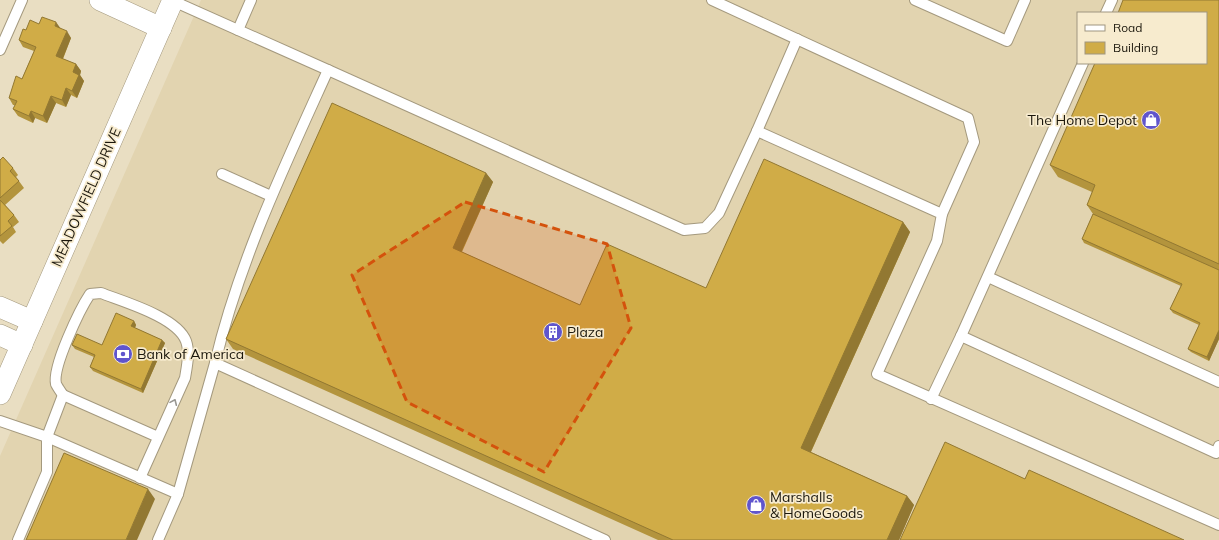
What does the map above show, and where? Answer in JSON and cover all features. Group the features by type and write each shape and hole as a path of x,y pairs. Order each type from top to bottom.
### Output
{"street":[{"path":"100,0 161,28"},
{"name":"MEADOWFIELD DRIVE","path":"0,394 173,0"},
{"path":"0,307 32,321"},
{"path":"0,335 22,345"}],"lane":[{"path":"0,50 22,0"},
{"path":"173,0 684,230 705,228 719,213 757,131 796,39"},
{"path":"238,30 251,0"},
{"path":"712,0 968,118 974,142 942,214 937,241 877,374 930,399 1219,525"},
{"path":"915,0 1007,41 1025,0"},
{"path":"1106,12 1112,0"},
{"path":"930,399 962,336 1084,64"},
{"path":"158,540 178,494 215,363 223,327 271,196 328,70"},
{"path":"757,131 942,214"},
{"path":"222,174 271,196"},
{"path":"988,277 1219,382"},
{"path":"140,478 185,378 188,360 187,342 181,331 166,320 101,293 90,294 81,307 59,361 56,384 63,395 158,437"},
{"path":"962,336 1218,451"},
{"path":"215,363 605,540"},
{"path":"18,540 47,472 47,437 63,395"},
{"path":"0,421 47,437 178,494"}],"highlighted area":[{"path":"465,202 607,244 631,328 544,472 407,402 352,275"}],"shaded area":[{"path":"201,0 1219,0 1219,540 0,540 0,456"}],"building":[{"name":"The Home Depot","path":"1123,0 1219,0 1219,264 1087,205 1095,185 1050,165 1095,64 1207,64 1207,12 1118,12"},
{"path":"42,17 56,22 55,26 67,31 56,56 76,64 73,72 79,75 72,91 66,88 62,100 51,96 43,116 31,111 29,116 13,109 17,101 9,98 16,76 22,79 36,47 19,40 23,29 26,30 30,20 39,24"},
{"name":"Plaza","path":"332,103 486,173 453,248 580,305 607,244 706,288 764,159 903,222 801,448 907,496 887,540 673,540 226,339"},
{"path":"3,157 13,168 10,171 19,181 0,198 0,160"},
{"path":"0,200 14,215 8,221 12,226 0,236"},
{"path":"1093,214 1219,270 1219,330 1207,357 1188,349 1200,323 1170,309 1182,284 1082,239"},
{"name":"Bank of America","path":"116,313 134,321 131,326 162,340 141,389 90,367 95,355 72,345 77,334 102,345"},
{"path":"945,442 1025,479 1029,470 1184,540 900,540"},
{"path":"64,453 148,489 126,540 26,540"}],"place":[{"name":"The Home Depot","path":"1151,120"},
{"name":"Plaza","path":"553,332"},
{"name":"Bank of America","path":"123,354"},
{"name":"Marshalls & HomeGoods","path":"756,505"}]}
